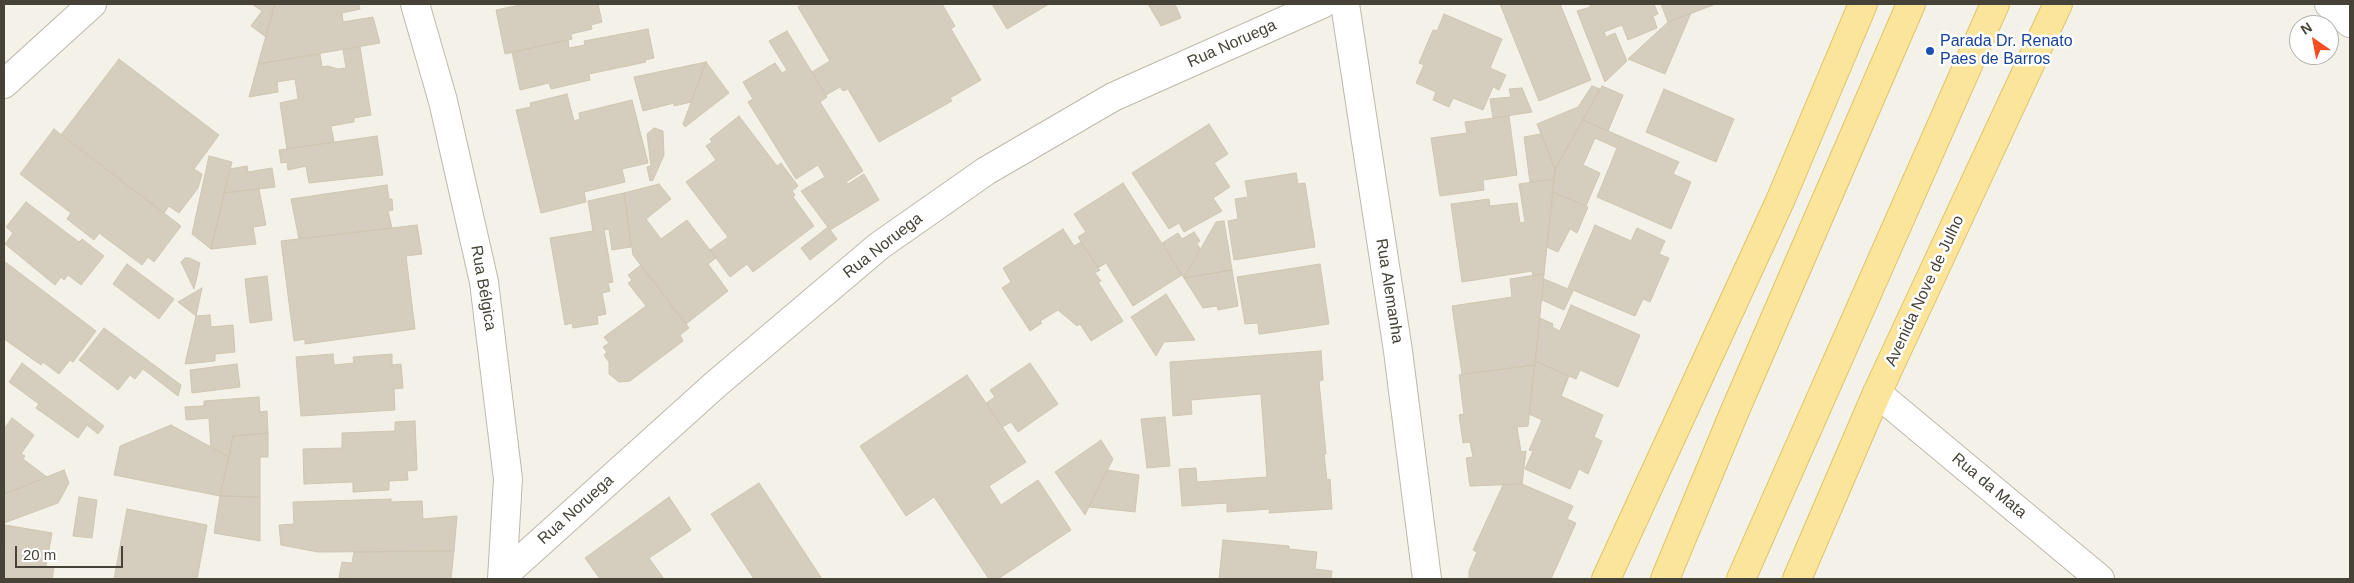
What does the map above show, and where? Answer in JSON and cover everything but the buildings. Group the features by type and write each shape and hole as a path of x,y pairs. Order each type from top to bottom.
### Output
{"main road":[{"path":"1606,579 1780,201 1863,4"},
{"path":"1664,579 1912,4"},
{"path":"1741,579 1995,4"},
{"name":"Avenida Nove de Julho","path":"1797,579 1877,393 2058,4"}],"street":[{"path":"4,84 92,4"},
{"name":"Rua Bélgica","path":"415,4 443,101 484,282 508,479 502,578"},
{"name":"Rua Noruega","path":"502,578 716,384 864,258 970,181 1113,97 1322,4"},
{"name":"Rua Alemanha","path":"1345,4 1398,351 1428,579"},
{"path":"2329,4 2350,23"},
{"name":"Rua da Mata","path":"1877,393 2100,579"}],"place":[{"name":"Parada Dr. Renato Paes de Barros","path":"1930,51"}]}
